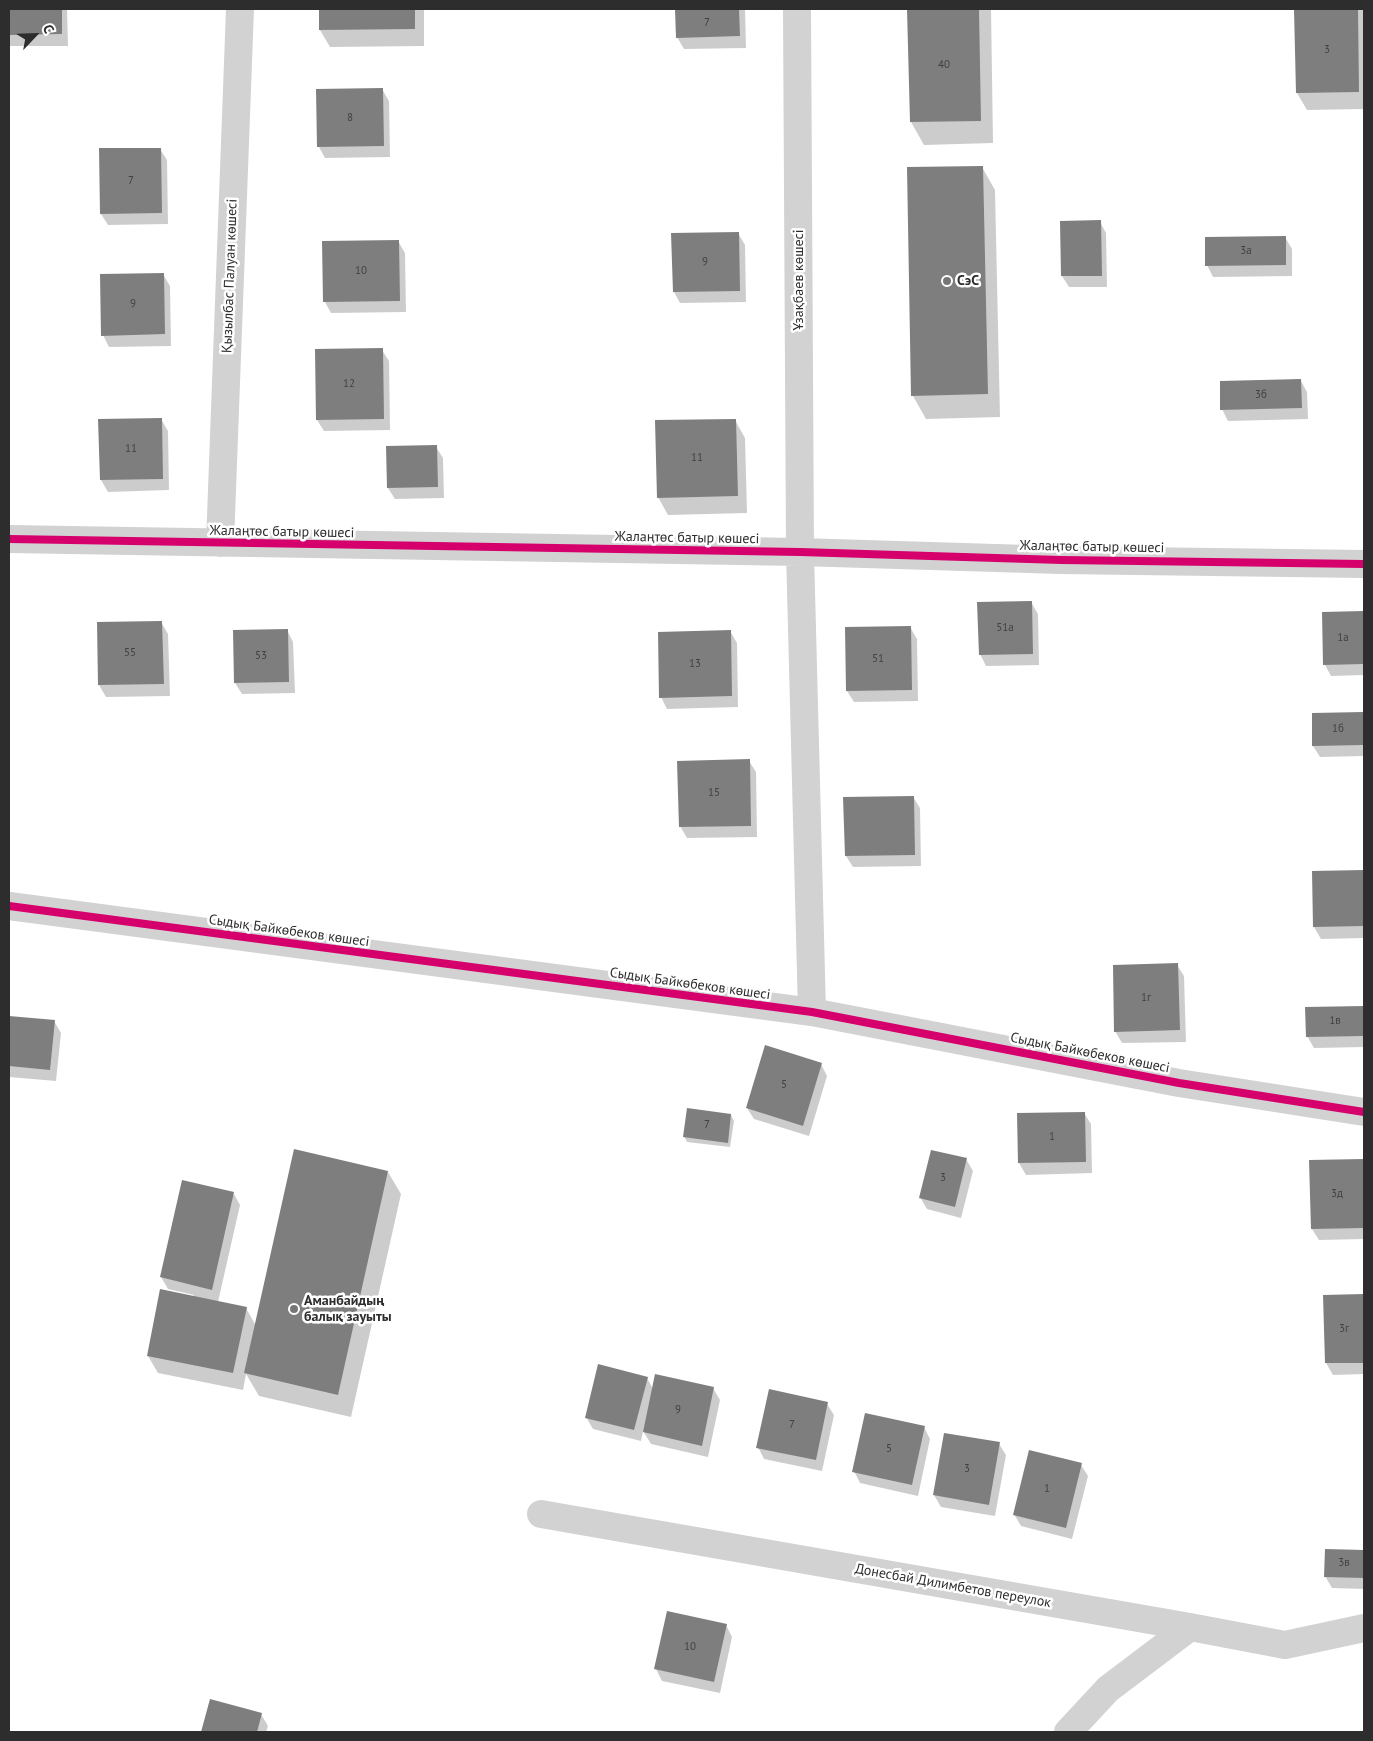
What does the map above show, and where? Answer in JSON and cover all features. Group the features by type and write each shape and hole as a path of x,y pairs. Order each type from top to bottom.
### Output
{"street":[{"name":"Қызылбас Палуан көшесі","path":"220,543 240,9"},
{"name":"Ұзақбаев көшесі","path":"797,9 800,552 812,1012"},
{"name":"Жалаңтөс батыр көшесі","path":"9,539 800,552 1061,560 1364,564"},
{"name":"Сыдық Байкөбеков көшесі","path":"9,906 812,1012 1180,1083 1364,1112"},
{"name":"Донесбай Дилимбетов переулок","path":"541,1514 1285,1645 1364,1628"},
{"path":"1068,1732 1108,1689 1190,1627"}],"building":[{"path":"9,9 62,9 62,34 9,35"},
{"path":"319,9 415,9 415,29 319,30"},
{"path":"675,9 739,9 740,36 676,38"},
{"path":"907,9 979,9 981,121 910,122"},
{"path":"1294,9 1358,9 1359,92 1296,93"},
{"path":"383,88 384,146 317,147 316,89"},
{"path":"99,148 161,148 162,213 100,214"},
{"name":"СэС","path":"983,166 988,394 911,396 907,167"},
{"path":"1101,220 1102,276 1061,276 1060,221"},
{"path":"739,232 740,291 673,292 671,233"},
{"path":"1286,236 1286,265 1205,266 1205,237"},
{"path":"399,240 400,301 323,302 322,241"},
{"path":"164,273 165,334 101,336 100,274"},
{"path":"383,348 384,419 316,420 315,349"},
{"path":"1301,379 1302,408 1220,410 1220,381"},
{"path":"162,418 163,479 100,480 98,419"},
{"path":"736,419 738,496 657,498 655,420"},
{"path":"437,445 438,487 387,488 386,446"},
{"path":"1032,601 1033,654 979,655 977,602"},
{"path":"1364,611 1364,664 1323,665 1322,612"},
{"path":"162,621 164,684 98,685 97,622"},
{"path":"911,626 912,690 846,691 845,627"},
{"path":"288,629 289,682 234,683 233,630"},
{"path":"731,630 732,696 659,698 658,632"},
{"path":"1364,712 1364,745 1312,746 1312,713"},
{"path":"750,759 751,826 679,827 677,761"},
{"path":"914,796 915,855 845,856 843,797"},
{"path":"1364,870 1364,926 1313,927 1312,871"},
{"path":"1178,963 1180,1030 1114,1032 1113,965"},
{"path":"1364,1006 1364,1036 1306,1037 1305,1007"},
{"path":"9,1016 55,1020 50,1070 9,1066"},
{"path":"765,1045 822,1063 803,1126 746,1108"},
{"path":"687,1108 731,1114 728,1143 683,1137"},
{"path":"1085,1112 1086,1162 1018,1163 1017,1113"},
{"path":"294,1149 388,1171 338,1395 244,1373"},
{"path":"931,1150 967,1158 955,1207 919,1198"},
{"path":"1364,1159 1364,1228 1311,1229 1309,1160"},
{"path":"182,1180 234,1192 212,1290 160,1277"},
{"path":"160,1289 247,1307 233,1373 147,1356"},
{"path":"1364,1294 1364,1363 1325,1363 1323,1295"},
{"path":"598,1364 648,1377 634,1430 585,1418"},
{"path":"655,1374 714,1387 702,1446 643,1432"},
{"path":"769,1389 828,1402 816,1460 756,1448"},
{"path":"865,1413 925,1426 912,1485 852,1472"},
{"path":"944,1433 1000,1442 989,1505 933,1495"},
{"path":"1029,1450 1082,1463 1066,1528 1013,1515"},
{"path":"1325,1549 1364,1550 1364,1578 1324,1577"},
{"path":"667,1611 727,1624 714,1682 654,1669"},
{"path":"210,1699 262,1713 257,1732 201,1732"}],"cycle path":[{"path":"9,539 800,552 1061,560 1364,564"},
{"path":"9,906 812,1012 1179,1083 1364,1112"}],"place":[{"name":"СэС","path":"947,281"},
{"name":"Аманбайдың балық зауыты","path":"294,1309"}]}
